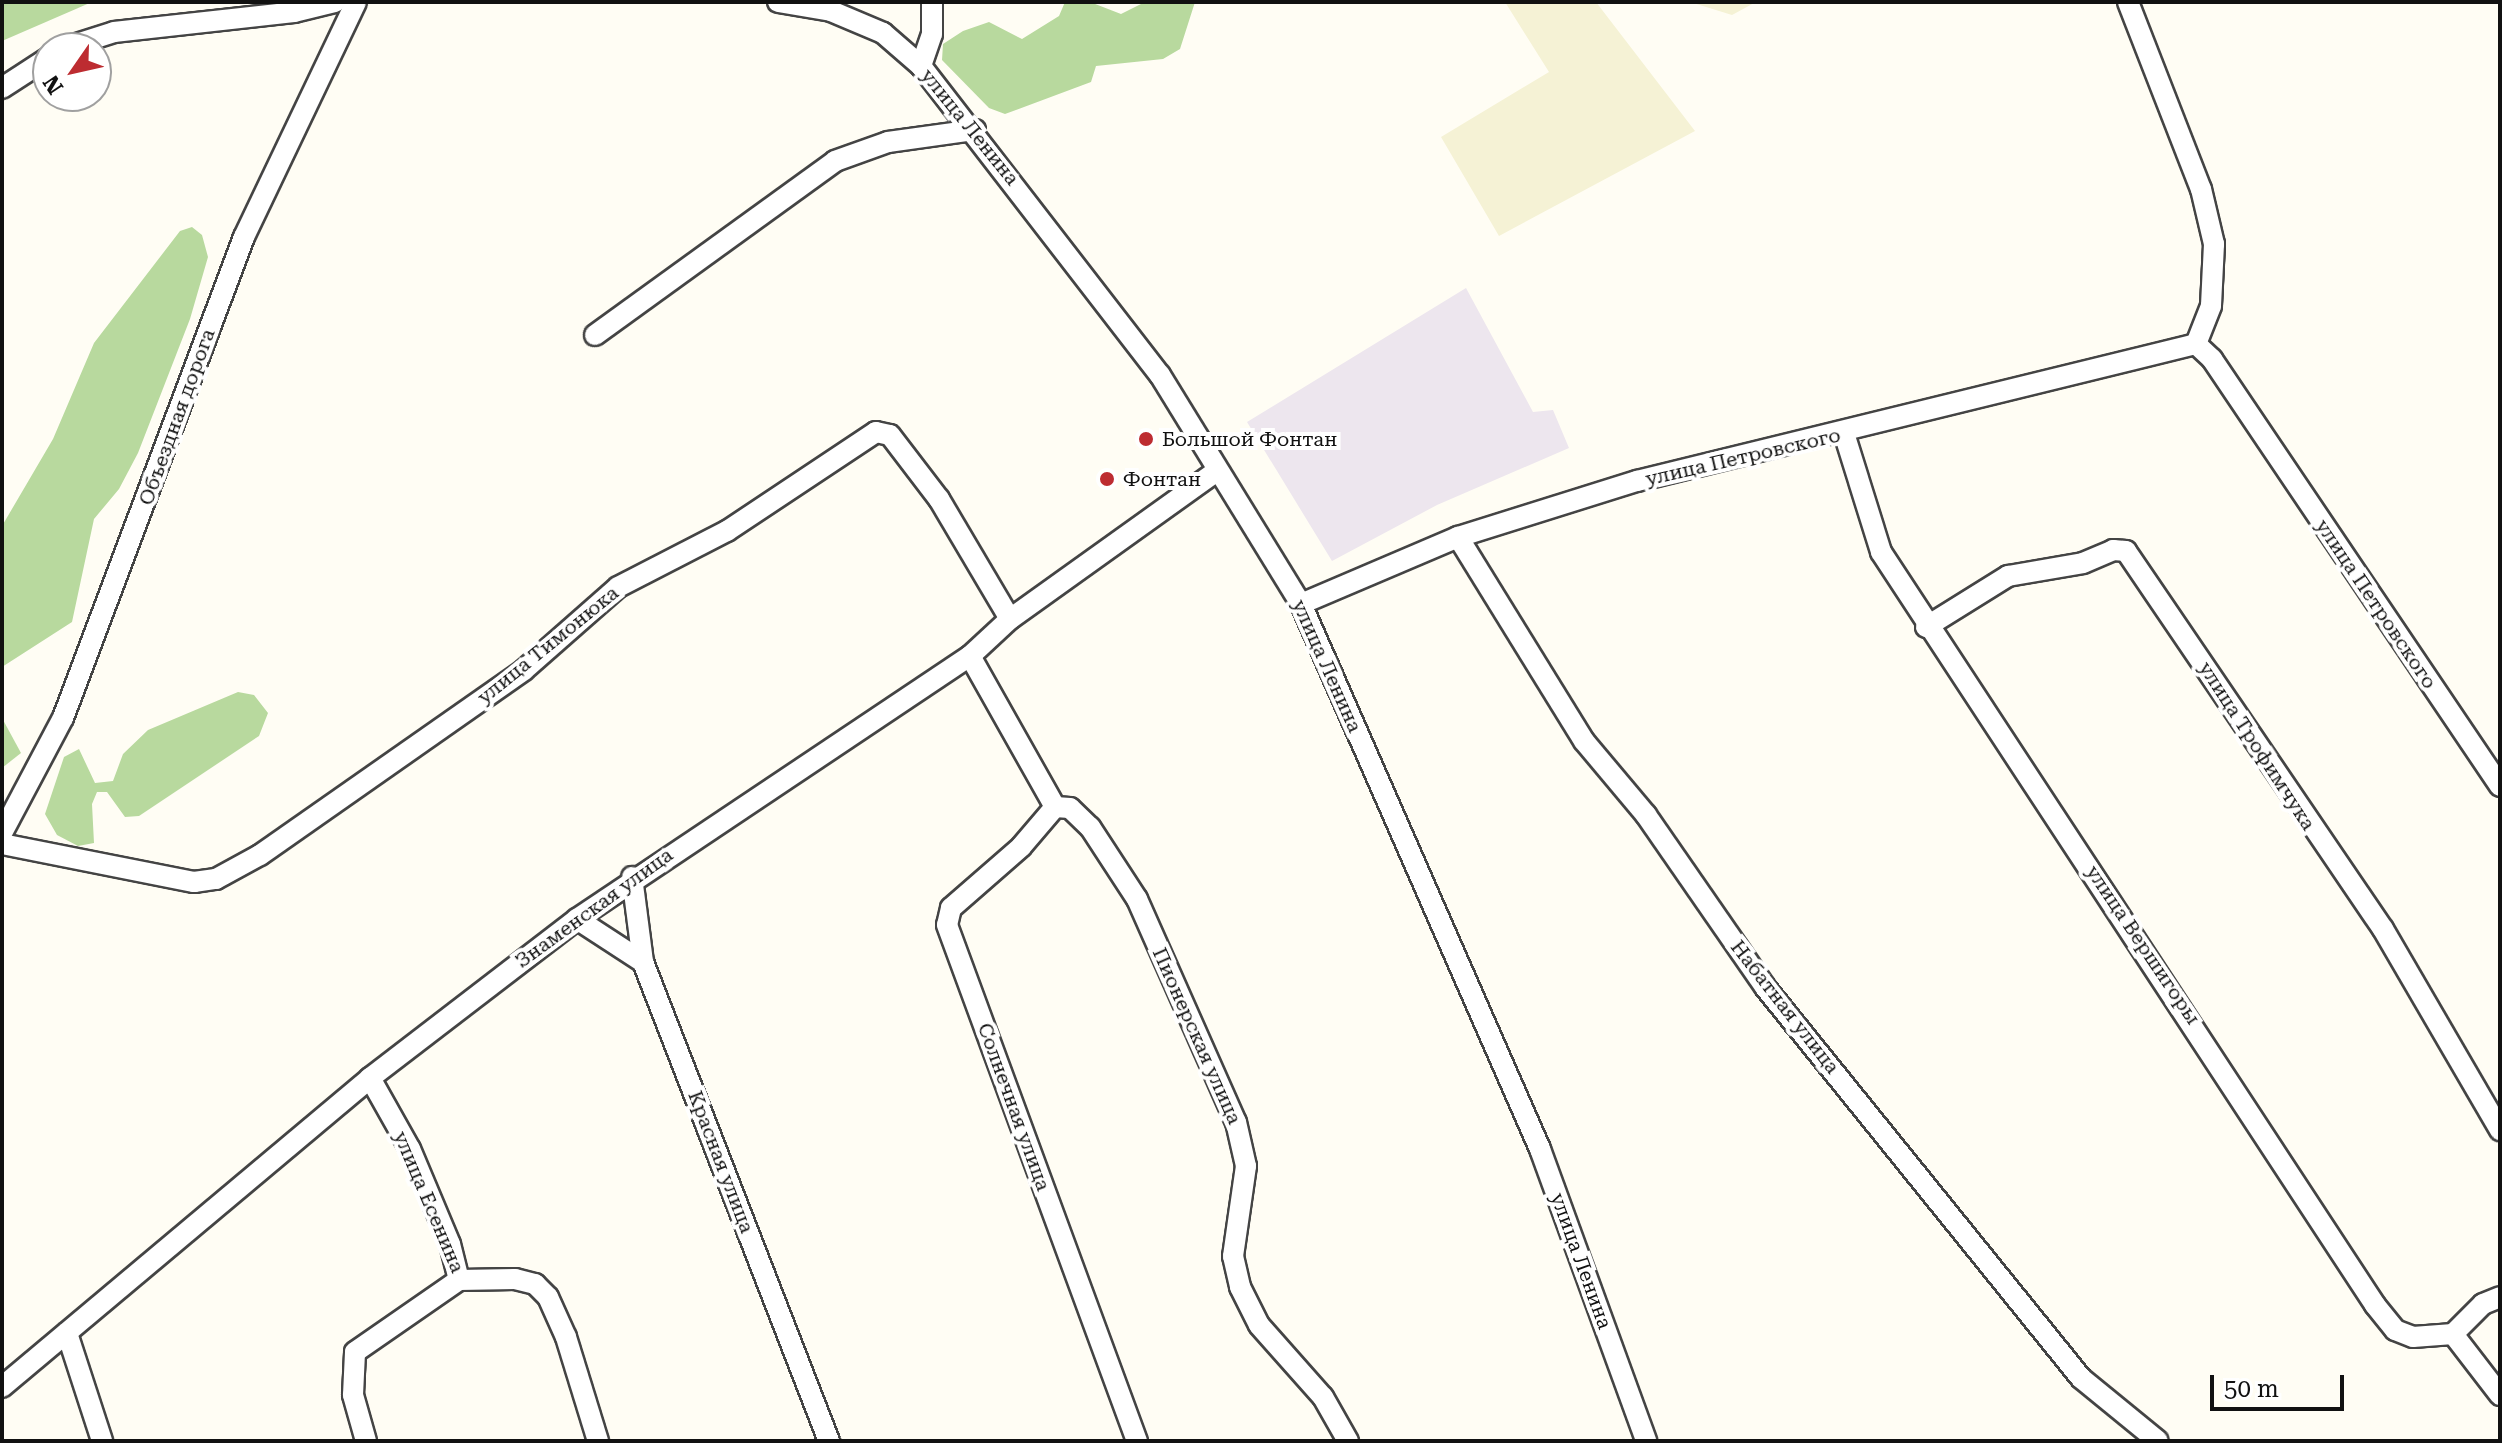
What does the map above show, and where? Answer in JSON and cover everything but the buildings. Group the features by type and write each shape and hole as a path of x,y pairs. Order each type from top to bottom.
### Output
{"street":[{"path":"112,33 294,12 335,2"},
{"name":"Объездная дорога","path":"2,833 63,718 244,237 356,2"},
{"name":"улица Ленина","path":"778,2 831,11 883,33 921,66 975,130 1160,375 1301,604 1540,1149 1646,1441"},
{"path":"921,66 932,34 932,2"},
{"path":"2128,2 2201,189 2214,244 2211,306 2196,344"},
{"path":"2,88 32,68"},
{"path":"595,335 835,161 888,142 975,130"},
{"name":"улица Петровского","path":"1301,604 1458,537 1637,481 1844,433 2196,344 2212,359 2500,786"},
{"name":"улица Тимонюка","path":"2,844 194,882 216,879 260,855 524,670 618,587 727,531 876,432 890,435 939,499 1010,619"},
{"name":"улица Вершигоры","path":"1844,433 1881,552 1926,627 2097,876 2375,1305 2395,1330 2413,1337 2453,1334"},
{"name":"Знаменская улица","path":"2,1387 370,1078 632,877 970,656 1010,619 1217,471"},
{"name":"Набатная улица","path":"1458,537 1584,741 1646,815 1765,987 2081,1378 2158,1441"},
{"name":"улица Трофимчука","path":"1926,627 2008,576 2083,563 2113,550 2126,551 2383,929 2500,1130"},
{"path":"970,656 1055,807"},
{"name":"Солнечная улица","path":"1055,807 1021,847 951,908 947,925 1137,1441"},
{"name":"Пионерская улица","path":"1055,807 1070,808 1090,827 1137,899 1236,1122 1246,1166 1233,1256 1240,1287 1259,1325 1323,1397 1348,1441"},
{"name":"Красная улица","path":"632,877 643,962 829,1441"},
{"path":"577,919 643,962"},
{"name":"улица Есенина","path":"370,1078 410,1149 450,1244 459,1280 515,1279 535,1284 548,1297 566,1337 598,1441"},
{"path":"366,1441 353,1395 355,1352 459,1280"},
{"path":"2500,1297 2483,1304 2453,1334 2500,1395"},
{"path":"67,1333 102,1441"}],"shaded area":[{"path":"1505,2 1596,2 1695,131 1499,236 1441,137 1549,72"},
{"path":"1690,2 1756,2 1732,15"},
{"path":"1466,288 1533,412 1553,410 1569,448 1437,505 1332,561 1247,422"}],"green space":[{"path":"2,2 92,2 2,41"},
{"path":"1065,2 1090,2 1121,14 1145,2 1195,2 1180,49 1163,59 1096,66 1091,82 1005,114 989,108 942,60 943,44 963,31 989,22 1022,39 1059,16"},
{"path":"192,227 202,235 208,257 190,319 138,453 119,489 94,519 72,622 2,667 2,526 53,439 94,343 180,231"},
{"path":"238,692 254,695 268,713 259,736 139,816 125,817 107,792 97,792 92,804 94,843 78,846 57,835 45,814 64,757 79,749 95,783 113,781 123,754 148,730"},
{"path":"2,718 21,753 2,768"}],"place":[{"name":"Большой Фонтан","path":"1146,439"},
{"name":"Фонтан","path":"1107,479"}]}
